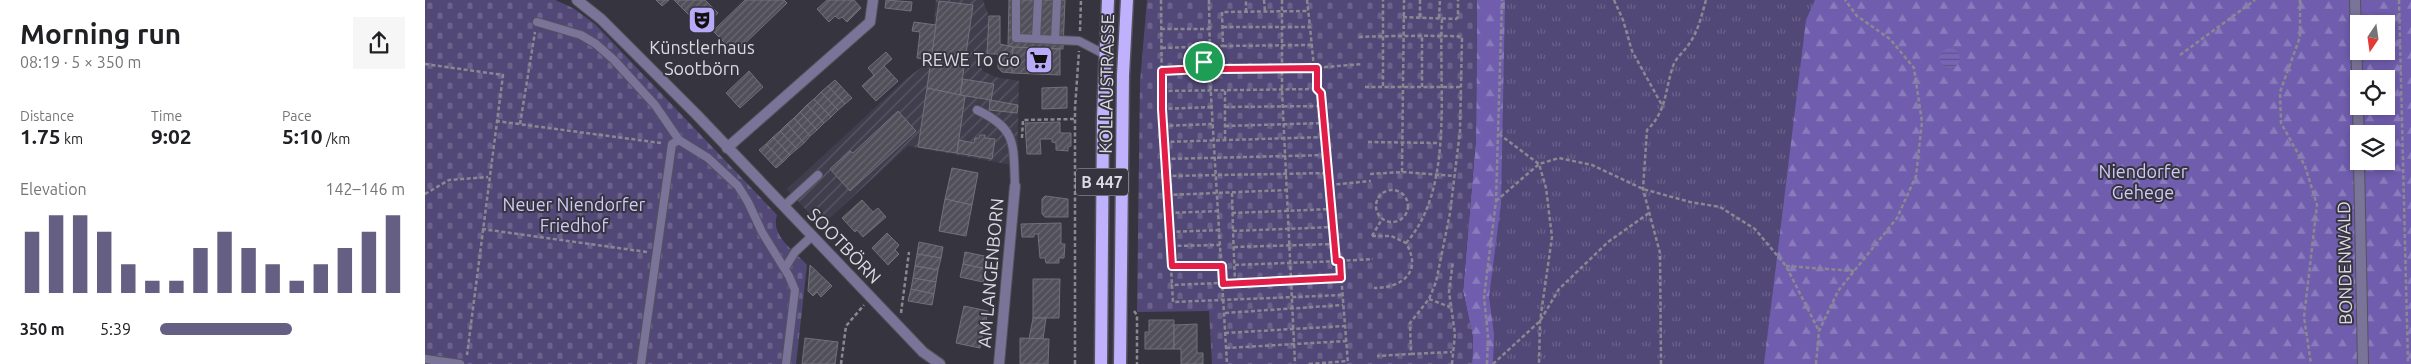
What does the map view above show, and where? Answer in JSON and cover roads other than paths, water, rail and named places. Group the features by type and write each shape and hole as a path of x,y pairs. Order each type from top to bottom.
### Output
{"main road":[{"name":"KOLLAUSTRASSE","path":"1101,364 1104,54 1108,0"},
{"name":"KOLLAUSTRASSE","path":"1120,364 1123,75 1127,0"}],"street":[{"name":"SOOTBÖRN","path":"577,0 601,19 784,206 923,352 940,364"},
{"path":"727,148 870,22 873,0"},
{"path":"2355,0 2359,125"},
{"name":"BONDENWALD","path":"2359,170 2363,364"},
{"name":"AM LANGENBORN","path":"999,364 1015,186"}],"lane":[{"path":"1016,0 1015,38 1079,41 1104,54"},
{"path":"1036,39 1038,0"},
{"path":"1055,40 1057,0"},
{"path":"537,22 581,35 595,44 614,60 655,105 675,142 708,158 738,186 762,232 785,268 795,290 786,364"},
{"path":"977,110 995,118 1008,132 1013,145 1015,186"},
{"path":"641,364 675,142"},
{"path":"784,206 819,174"},
{"path":"785,268 795,252 812,236"},
{"path":"425,359 461,364"}],"place":[{"name":"Künstlerhaus Sootbörn","path":"702,20"},
{"name":"REWE To Go","path":"1039,60"}],"park label":[{"name":"Niendorfer Gehege","path":"2143,182"},
{"name":"Neuer Niendorfer Friedhof","path":"574,215"}]}
